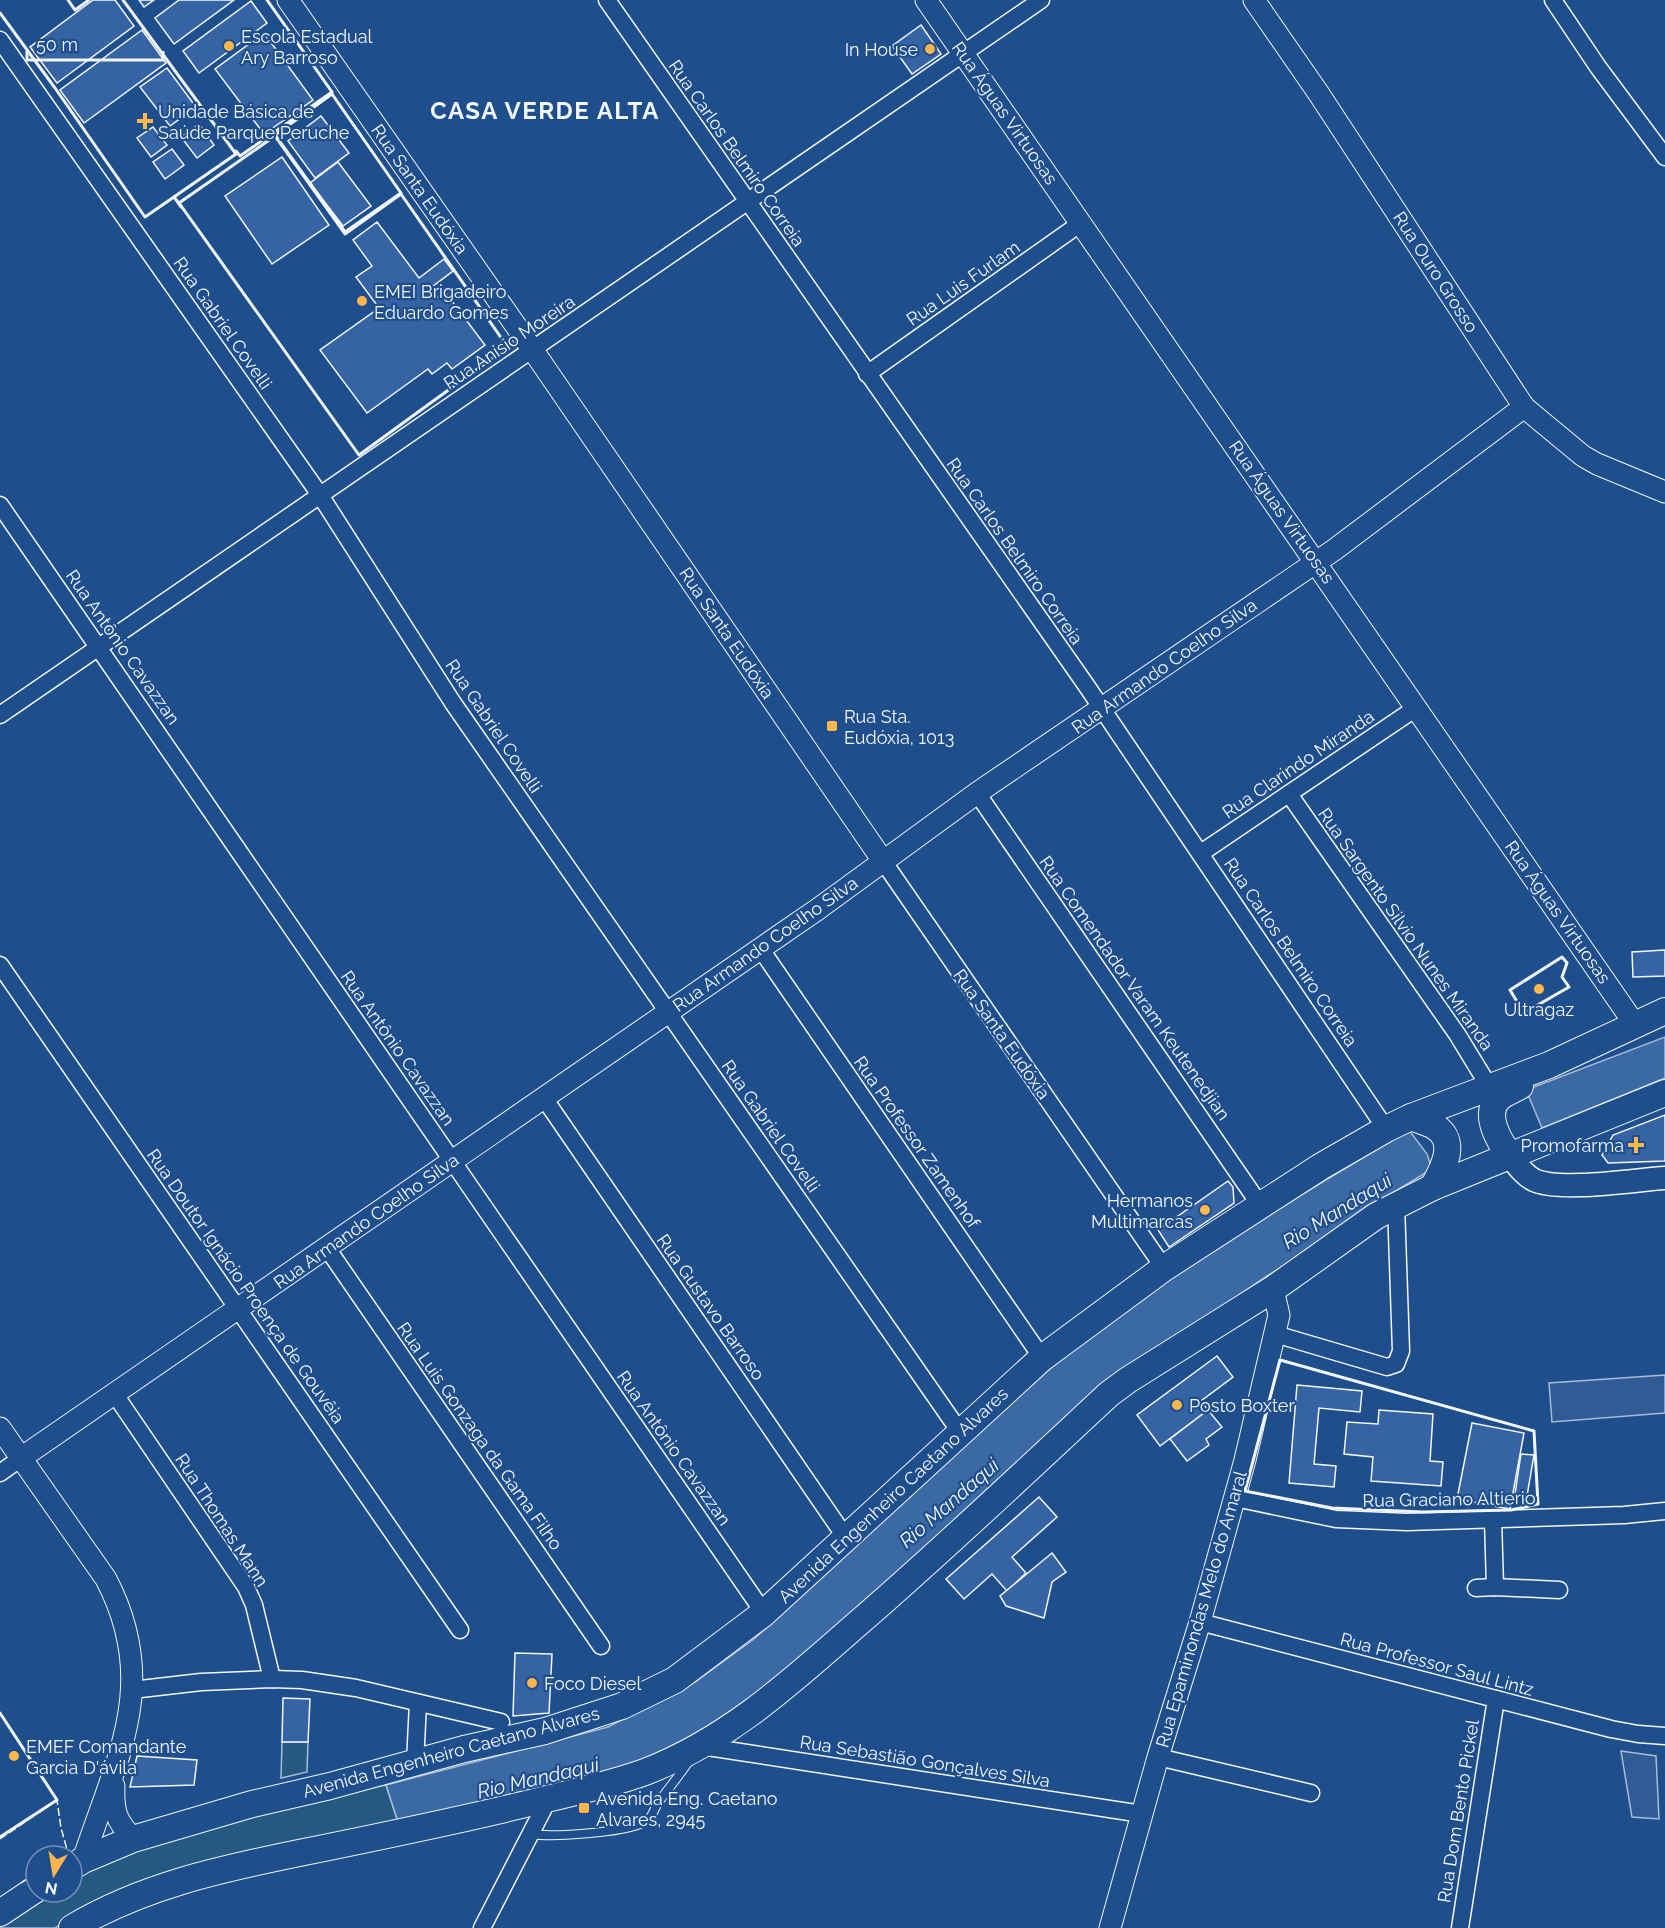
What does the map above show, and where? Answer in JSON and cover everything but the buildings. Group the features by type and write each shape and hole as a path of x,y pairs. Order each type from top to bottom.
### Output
{"main road":[{"name":"Avenida Engenheiro Caetano Alvares","path":"84,1861 134,1839 252,1804 464,1749 545,1731 622,1706 675,1680 764,1613 1042,1358 1164,1268 1260,1205 1386,1129 1411,1117 1549,1065 1665,1011"},
{"path":"1549,1065 1540,1077 1501,1096 1496,1102 1493,1119 1496,1132 1522,1171 1534,1180 1556,1186 1665,1178"},
{"path":"72,1928 148,1892 194,1876 462,1819 549,1798 643,1773 700,1746 743,1719 822,1655 900,1587 1109,1394 1273,1289 1363,1225 1396,1205 1433,1187 1665,1093"},
{"path":"1411,1117 1440,1130 1445,1140 1448,1150 1447,1160 1433,1187"},
{"path":"0,1913 24,1897"}],"street":[{"name":"Rua Santa Eudóxia","path":"288,0 532,349 1164,1268"},
{"name":"Rua Carlos Belmiro Correia","path":"607,0 1101,708 1386,1129"},
{"name":"Rua Águas Virtuosas","path":"926,0 1636,1026"},
{"name":"Rua Anísio Moreira","path":"0,715 1041,0"},
{"name":"Rua Ouro Grosso","path":"1254,0 1319,94 1524,407 1583,456 1665,492"},
{"path":"1553,0 1598,67 1665,158"},
{"name":"Rua Gabriel Covelli","path":"0,40 320,495 453,703 960,1432"},
{"name":"Rua Luis Furlam","path":"867,374 1081,223"},
{"name":"Rua Armando Coelho Silva","path":"0,1473 818,909 977,793 1316,561 1524,407"},
{"name":"Rua Antônio Cavazzan","path":"0,505 764,1613"},
{"name":"Rua Clarindo Miranda","path":"1201,853 1416,708"},
{"name":"Rua Comendador Varam Keutenedjian","path":"977,793 1260,1205"},
{"name":"Rua Sargento Silvio Nunes Miranda","path":"1289,794 1457,1034 1490,1088"},
{"name":"Rua Professor Zamenhof","path":"760,948 1042,1358"},
{"name":"Rua Doutor Ignácio Proença de Gouvêia","path":"0,965 460,1630"},
{"name":"Rua Gustavo Barroso","path":"544,1098 846,1538"},
{"path":"1275,1334 1387,1367 1396,1364 1401,1352 1396,1205"},
{"name":"Rua Luis Gonzaga da Gama Filho","path":"327,1248 601,1646"},
{"name":"Rua Epaminondas Melo do Amaral","path":"1110,1928 1235,1498 1279,1316 1273,1289"},
{"name":"Rua Thomas Mann","path":"114,1393 246,1587 254,1605 272,1679"},
{"path":"0,1428 106,1579 118,1602 127,1629 132,1690 126,1730 114,1777 84,1850"},
{"name":"Rua Graciano Altierio","path":"1235,1498 1336,1519 1407,1522 1624,1515 1665,1510"},
{"path":"1493,1518 1495,1587"},
{"path":"1476,1588 1559,1590"},
{"name":"Rua Professor Saul Lintz","path":"1200,1622 1611,1729 1665,1736"},
{"path":"132,1690 201,1682 302,1680 356,1688 501,1722"},
{"name":"Rua Dom Bento Pickel","path":"1460,1928 1496,1699"},
{"path":"415,1763 418,1703"},
{"name":"Rua Sebastião Gonçalves Silva","path":"700,1746 1142,1814"},
{"path":"1158,1757 1311,1793"},
{"path":"114,1777 114,1812 134,1839"},
{"path":"482,1928 549,1798"}],"lane":[{"path":"531,1834 564,1835 639,1826 650,1818 656,1805 700,1746"}],"shaded area":[{"path":"1665,1375 1665,1413 1552,1422 1549,1383"},
{"path":"282,1742 308,1742 307,1772 281,1778"},
{"path":"1621,1751 1656,1756 1659,1819 1632,1817"},
{"path":"386,1785 400,1828 68,1920 55,1928 0,1928 0,1923 28,1904 84,1904 84,1870 98,1863 284,1806"}],"water":[{"path":"1665,1037 1665,1078 1542,1128 1526,1090"},
{"name":"Rio Mandaqui","path":"1409,1130 1427,1154 1432,1169 1346,1221 1333,1235 1267,1276 1109,1383 778,1685 646,1766 400,1828 386,1785 608,1727 695,1682 754,1639 1045,1373 1088,1339 1176,1275 1222,1245"}],"fence":[{"path":"0,1839 57,1800 65,1844"}],"wall":[{"path":"68,0 75,10 89,0"},
{"path":"0,13 145,217 236,154 123,0"},
{"path":"236,151 240,156 332,92 267,0"},
{"path":"332,94 401,193 345,232 275,135 332,94"},
{"path":"275,136 345,234 401,194 502,339 502,351 359,455 179,203 275,136"},
{"path":"174,197 181,206 181,207 174,197"},
{"path":"1562,957 1567,963 1562,977 1569,987 1524,1013 1510,990 1562,957"},
{"path":"1280,1360 1534,1431 1538,1504 1511,1510 1423,1512 1332,1508 1245,1491 1280,1360"},
{"path":"0,1713 57,1800 0,1837"}],"place":[{"name":"Escola Estadual Ary Barroso","path":"229,46"},
{"name":"In House","path":"930,49"},
{"name":"Unidade Básica de Saúde Parque Peruche","path":"145,121"},
{"name":"EMEI Brigadeiro Eduardo Gomes","path":"362,301"},
{"name":"Rua Sta. Eudóxia, 1013","path":"832,726"},
{"name":"Ultragaz","path":"1539,989"},
{"name":"Promofarma","path":"1636,1145"},
{"name":"Hermanos Multimarcas","path":"1205,1210"},
{"name":"Posto Boxter","path":"1177,1405"},
{"name":"Foco Diesel","path":"532,1683"},
{"name":"EMEF Comandante Garcia D'ávila","path":"14,1756"},
{"name":"Avenida Eng. Caetano Alvares, 2945","path":"584,1808"}],"district":[{"name":"CASA VERDE ALTA","path":"545,110"}]}
